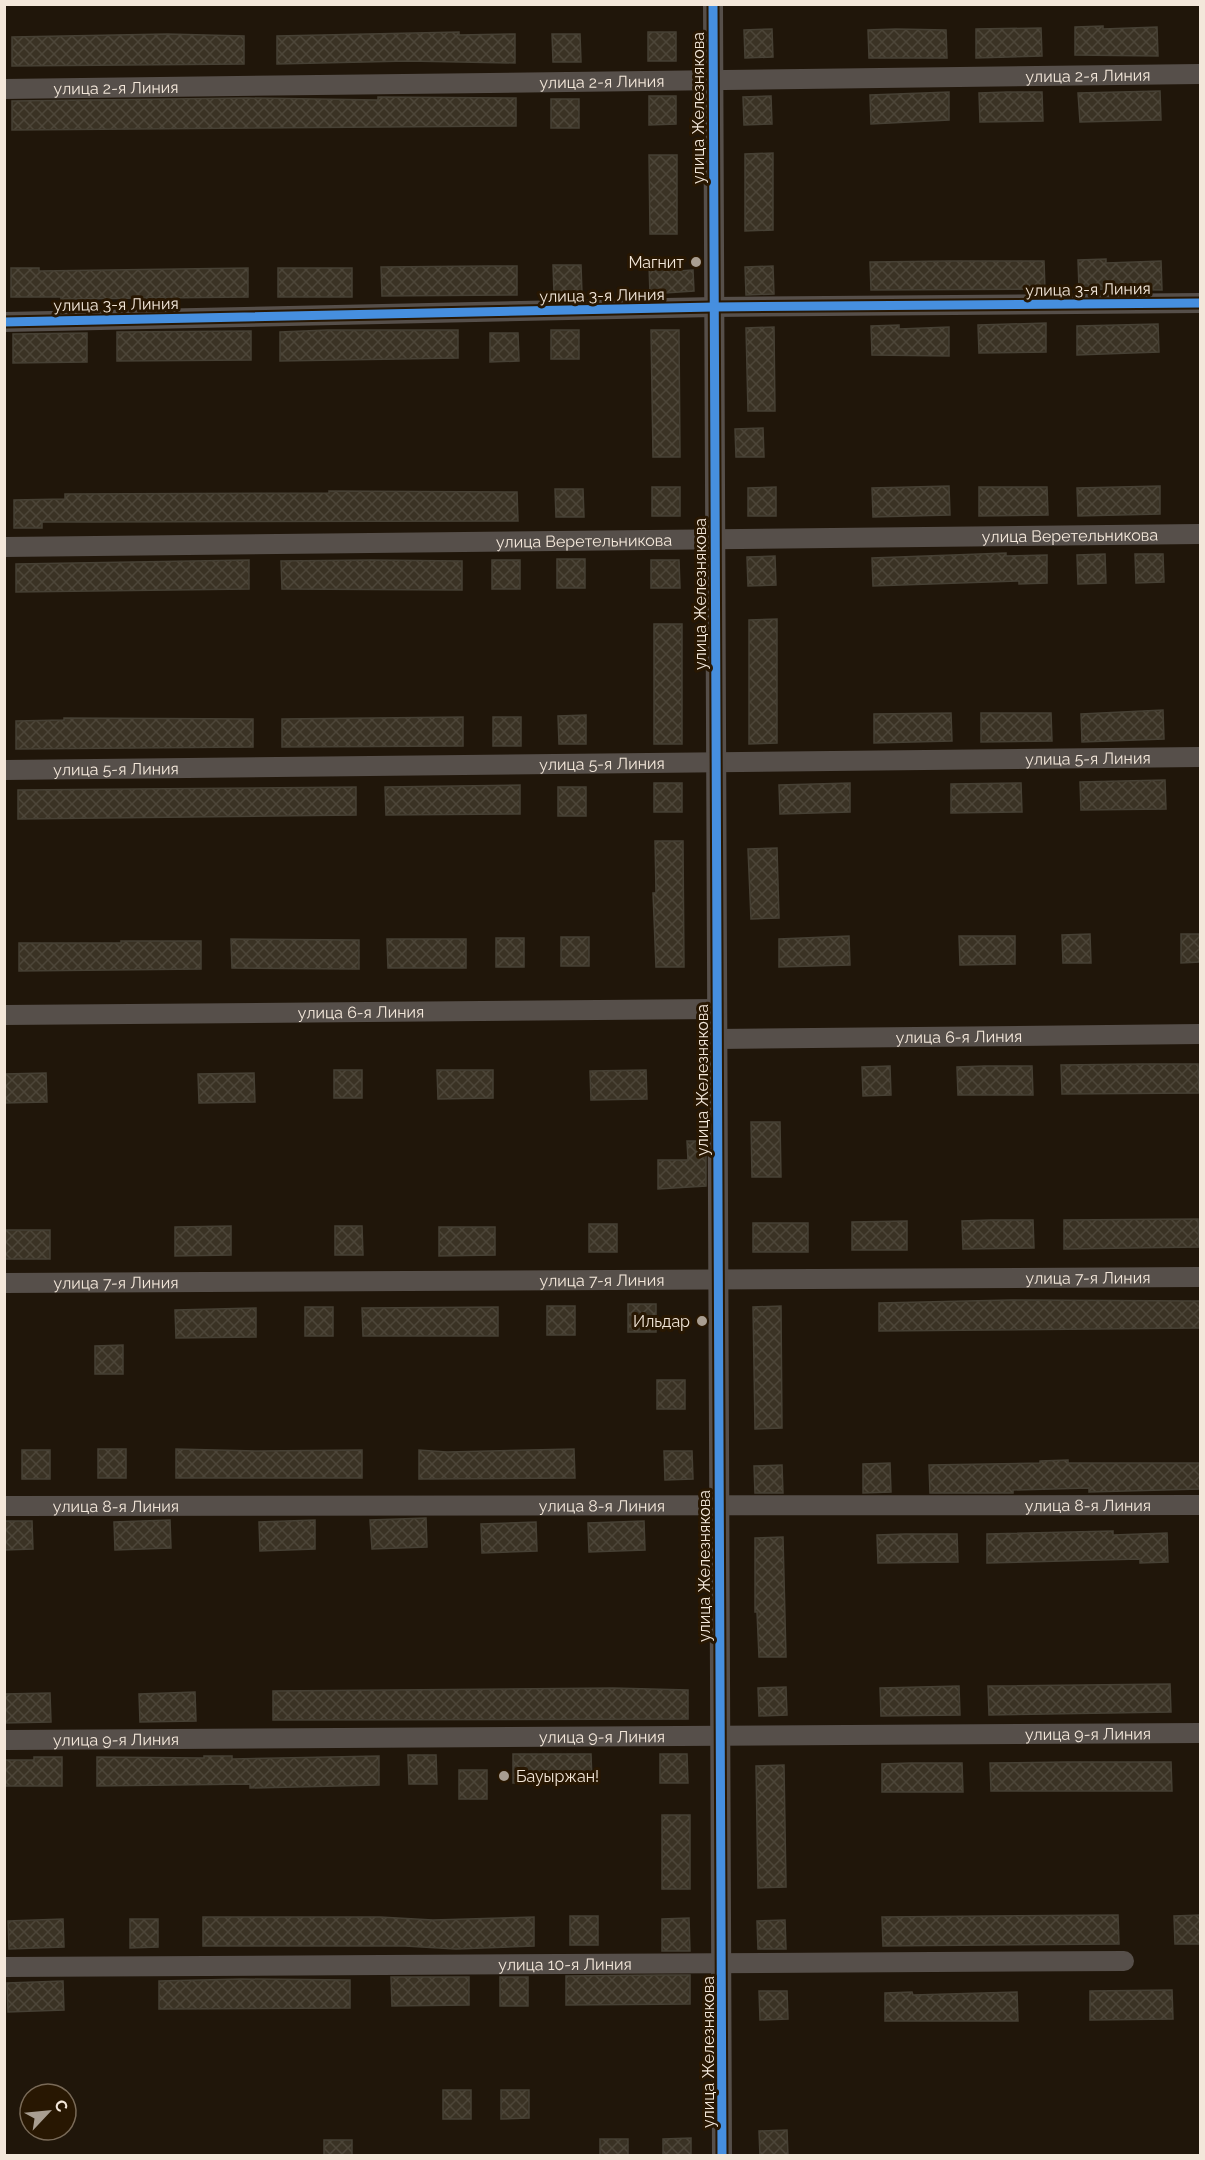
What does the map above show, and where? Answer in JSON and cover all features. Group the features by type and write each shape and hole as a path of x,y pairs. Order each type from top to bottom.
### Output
{"street":[{"name":"улица Железнякова","path":"712,4 723,1963 722,2156"},
{"name":"улица 2-я Линия","path":"4,89 713,78 1200,74"},
{"name":"улица 3-я Линия","path":"4,322 714,308 1200,303"},
{"name":"улица Веретельникова","path":"4,547 1200,534"},
{"name":"улица 5-я Линия","path":"4,770 716,760 1200,757"},
{"name":"улица 6-я Линия","path":"4,1015 717,1009"},
{"name":"улица 6-я Линия","path":"717,1040 1200,1034"},
{"name":"улица 7-я Линия","path":"4,1283 1200,1277"},
{"name":"улица 8-я Линия","path":"4,1506 1200,1505"},
{"name":"улица 9-я Линия","path":"4,1740 1200,1733"},
{"name":"улица 10-я Линия","path":"4,1967 1124,1960"}],"building":[{"path":"1103,26 1103,29 1157,27 1158,56 1075,55 1075,27"},
{"path":"1041,28 1042,56 976,58 976,29"},
{"path":"772,29 773,57 745,58 744,30"},
{"path":"868,30 946,30 947,58 869,58"},
{"path":"459,32 459,35 515,34 515,63 408,61 277,64 277,36"},
{"path":"648,32 676,32 676,61 648,61"},
{"path":"167,34 244,36 244,64 12,66 12,37"},
{"path":"552,34 580,34 581,62 553,62"},
{"path":"1160,91 1161,120 1080,122 1078,93"},
{"path":"949,92 949,120 871,124 870,95"},
{"path":"1042,92 1043,121 980,122 979,93"},
{"path":"649,96 676,96 676,124 649,125"},
{"path":"771,96 772,124 744,125 743,97"},
{"path":"378,97 516,98 516,126 12,130 12,101 247,98 378,100"},
{"path":"551,99 579,99 579,128 551,128"},
{"path":"773,153 773,230 745,231 745,154"},
{"path":"649,155 677,155 677,234 650,234"},
{"path":"1106,259 1106,263 1161,261 1162,290 1079,289 1078,260"},
{"path":"1044,261 1045,289 871,290 870,262"},
{"path":"553,265 581,265 582,294 554,294"},
{"path":"649,265 677,265 677,271 693,270 694,291 650,294"},
{"path":"517,266 517,295 382,296 381,267"},
{"path":"773,266 774,294 746,295 745,267"},
{"path":"11,268 39,268 39,271 248,268 248,297 61,299 61,297 11,297"},
{"path":"278,268 352,268 352,297 278,297"},
{"path":"1046,323 1046,352 979,353 978,325"},
{"path":"1158,324 1159,352 1077,355 1077,326"},
{"path":"899,325 899,329 949,327 949,356 872,355 871,326"},
{"path":"774,327 775,411 748,411 746,328"},
{"path":"458,330 458,358 280,361 280,332"},
{"path":"551,330 579,330 579,359 551,359"},
{"path":"651,330 679,330 680,457 653,457"},
{"path":"251,331 251,360 117,361 117,332"},
{"path":"87,333 87,362 13,363 13,334"},
{"path":"490,333 518,333 519,361 490,362"},
{"path":"763,428 764,457 736,457 735,429"},
{"path":"949,486 950,515 873,517 872,488"},
{"path":"1160,486 1160,514 1078,516 1077,488"},
{"path":"652,487 680,487 680,516 652,516"},
{"path":"776,487 776,516 748,516 748,488"},
{"path":"979,487 1047,487 1048,515 979,516"},
{"path":"555,489 583,489 584,517 556,517"},
{"path":"329,491 517,492 518,521 42,522 42,528 14,528 14,500 65,499 65,494 329,493"},
{"path":"1006,553 1006,556 1047,555 1047,583 1019,584 1019,581 873,586 872,558"},
{"path":"1105,554 1106,583 1078,584 1077,555"},
{"path":"1135,554 1163,554 1164,582 1136,583"},
{"path":"775,556 776,585 748,586 747,557"},
{"path":"557,559 585,559 585,588 557,588"},
{"path":"249,560 249,589 16,592 16,564"},
{"path":"492,560 520,560 520,589 492,589"},
{"path":"651,560 679,560 680,588 651,588"},
{"path":"281,561 462,561 462,590 282,589"},
{"path":"777,619 777,743 749,744 749,620"},
{"path":"654,624 682,624 682,744 654,744"},
{"path":"1163,710 1164,739 1082,742 1081,714"},
{"path":"951,713 952,741 874,743 874,714"},
{"path":"981,713 1051,713 1052,741 981,742"},
{"path":"586,715 586,744 559,744 558,716"},
{"path":"463,717 463,746 282,747 282,719"},
{"path":"493,717 521,717 521,746 493,746"},
{"path":"64,718 253,719 253,747 16,749 16,721 64,720"},
{"path":"1165,780 1166,809 1081,810 1080,782"},
{"path":"654,783 682,783 682,812 654,812"},
{"path":"850,783 850,812 780,814 779,785"},
{"path":"1021,783 1022,812 951,813 951,784"},
{"path":"520,785 520,814 386,815 385,787"},
{"path":"356,787 356,815 18,819 18,790"},
{"path":"558,787 586,787 586,816 558,816"},
{"path":"655,841 683,841 684,967 656,967 653,893 656,893"},
{"path":"777,848 779,918 751,919 748,849"},
{"path":"1090,934 1091,963 1063,963 1062,935"},
{"path":"1181,934 1200,934 1200,962 1181,963"},
{"path":"849,936 850,965 779,967 779,939"},
{"path":"959,936 1015,936 1015,964 960,965"},
{"path":"561,937 589,937 589,966 561,966"},
{"path":"496,938 524,938 524,967 496,967"},
{"path":"231,939 359,940 359,969 232,968"},
{"path":"387,939 466,939 466,968 388,968"},
{"path":"121,941 201,941 201,969 19,971 19,943 121,943"},
{"path":"1198,1064 1199,1093 1062,1094 1061,1065"},
{"path":"890,1066 891,1095 863,1096 862,1067"},
{"path":"1032,1066 1033,1095 958,1095 957,1067"},
{"path":"334,1070 362,1070 362,1098 334,1098"},
{"path":"437,1070 493,1070 493,1098 438,1099"},
{"path":"646,1070 647,1099 591,1100 590,1071"},
{"path":"46,1073 47,1102 4,1103 4,1074"},
{"path":"254,1073 255,1102 199,1103 198,1074"},
{"path":"751,1122 780,1122 781,1177 752,1177"},
{"path":"687,1141 706,1141 706,1186 658,1189 658,1160 688,1160"},
{"path":"1198,1219 1199,1247 1064,1249 1064,1220"},
{"path":"1033,1220 1034,1248 963,1249 962,1221"},
{"path":"907,1221 907,1250 852,1250 852,1222"},
{"path":"753,1223 808,1223 808,1252 753,1252"},
{"path":"589,1224 617,1224 617,1252 589,1252"},
{"path":"231,1226 231,1255 175,1256 175,1227"},
{"path":"335,1226 362,1226 363,1255 335,1255"},
{"path":"439,1227 495,1227 495,1255 439,1256"},
{"path":"4,1230 50,1230 50,1259 4,1259"},
{"path":"1011,1300 1200,1301 1200,1328 879,1331 879,1303"},
{"path":"628,1304 656,1304 656,1332 628,1332"},
{"path":"547,1306 575,1306 575,1335 547,1335"},
{"path":"781,1306 782,1428 755,1429 753,1307"},
{"path":"305,1307 333,1307 333,1336 305,1336"},
{"path":"498,1307 498,1336 363,1336 362,1308"},
{"path":"256,1308 256,1337 176,1338 175,1310"},
{"path":"123,1345 123,1374 95,1374 95,1346"},
{"path":"657,1380 685,1380 685,1409 657,1409"},
{"path":"98,1449 126,1449 126,1478 98,1478"},
{"path":"176,1449 362,1450 362,1478 176,1478"},
{"path":"574,1449 575,1478 419,1479 419,1450 447,1452"},
{"path":"22,1450 50,1450 50,1479 22,1479"},
{"path":"664,1451 692,1451 693,1479 665,1480"},
{"path":"1068,1460 1068,1463 1200,1463 1200,1489 1089,1492 1089,1488 1013,1490 1013,1493 930,1493 929,1465 1040,1463 1040,1461"},
{"path":"890,1463 891,1492 863,1493 863,1464"},
{"path":"782,1465 783,1493 755,1493 754,1466"},
{"path":"426,1518 427,1547 372,1549 370,1520"},
{"path":"170,1520 171,1548 115,1550 114,1522"},
{"path":"315,1520 315,1549 260,1551 259,1522"},
{"path":"4,1521 32,1521 33,1549 4,1550"},
{"path":"644,1521 645,1550 589,1552 588,1523"},
{"path":"536,1522 537,1551 482,1553 481,1524"},
{"path":"1113,1531 1113,1535 1167,1533 1168,1562 1140,1563 1140,1559 987,1563 987,1534"},
{"path":"957,1534 958,1562 878,1563 877,1535"},
{"path":"783,1537 786,1657 759,1657 757,1612 755,1612 755,1538"},
{"path":"1170,1684 1171,1712 989,1715 988,1686"},
{"path":"959,1686 960,1715 881,1716 880,1688"},
{"path":"786,1687 787,1715 759,1716 758,1688"},
{"path":"613,1688 688,1690 688,1719 273,1720 273,1691"},
{"path":"195,1692 196,1721 140,1722 139,1694"},
{"path":"50,1693 51,1722 4,1723 4,1694"},
{"path":"513,1754 591,1754 592,1782 513,1783"},
{"path":"660,1754 687,1754 688,1783 660,1783"},
{"path":"408,1755 436,1755 437,1784 409,1784"},
{"path":"204,1756 232,1756 232,1759 379,1756 379,1785 250,1788 250,1784 97,1786 97,1757 204,1758"},
{"path":"34,1757 62,1757 62,1786 4,1786 4,1760 34,1760"},
{"path":"1171,1762 1172,1791 991,1791 990,1763"},
{"path":"962,1763 963,1792 882,1792 882,1764"},
{"path":"784,1765 786,1887 758,1888 756,1766"},
{"path":"459,1770 487,1770 487,1799 459,1799"},
{"path":"662,1815 690,1815 690,1889 662,1889"},
{"path":"1118,1915 1119,1944 883,1946 882,1917"},
{"path":"1200,1915 1200,1944 1175,1944 1174,1916"},
{"path":"570,1916 598,1916 598,1945 570,1945"},
{"path":"203,1917 380,1917 433,1920 534,1917 534,1946 456,1949 405,1946 203,1946"},
{"path":"689,1918 690,1951 662,1951 662,1919"},
{"path":"63,1919 64,1947 9,1949 8,1921"},
{"path":"130,1919 158,1919 158,1947 130,1948"},
{"path":"785,1920 786,1949 758,1949 757,1921"},
{"path":"690,1975 690,2004 566,2005 566,1976"},
{"path":"391,1977 469,1977 469,2005 392,2006"},
{"path":"500,1977 528,1977 528,2006 500,2006"},
{"path":"350,1980 350,2008 159,2009 159,1981"},
{"path":"63,1981 64,2010 8,2012 7,1983"},
{"path":"1172,1990 1173,2019 1090,2020 1090,1991"},
{"path":"759,1991 787,1991 788,2019 760,2020"},
{"path":"912,1992 913,1995 1017,1992 1018,2021 885,2021 885,1993"},
{"path":"443,2090 471,2090 471,2119 443,2119"},
{"path":"501,2090 529,2090 529,2118 501,2119"},
{"path":"787,2130 788,2156 760,2156 759,2131"},
{"path":"691,2138 691,2156 663,2156 663,2139"},
{"path":"600,2139 628,2139 628,2156 600,2156"},
{"path":"324,2140 352,2140 352,2156 324,2156"}],"cycle path":[{"path":"713,4 722,2156"},
{"path":"4,322 714,307 1200,303"}],"place":[{"name":"Магнит","path":"696,262"},
{"name":"Ильдар","path":"702,1321"},
{"name":"Бауыржан!","path":"504,1776"}]}
